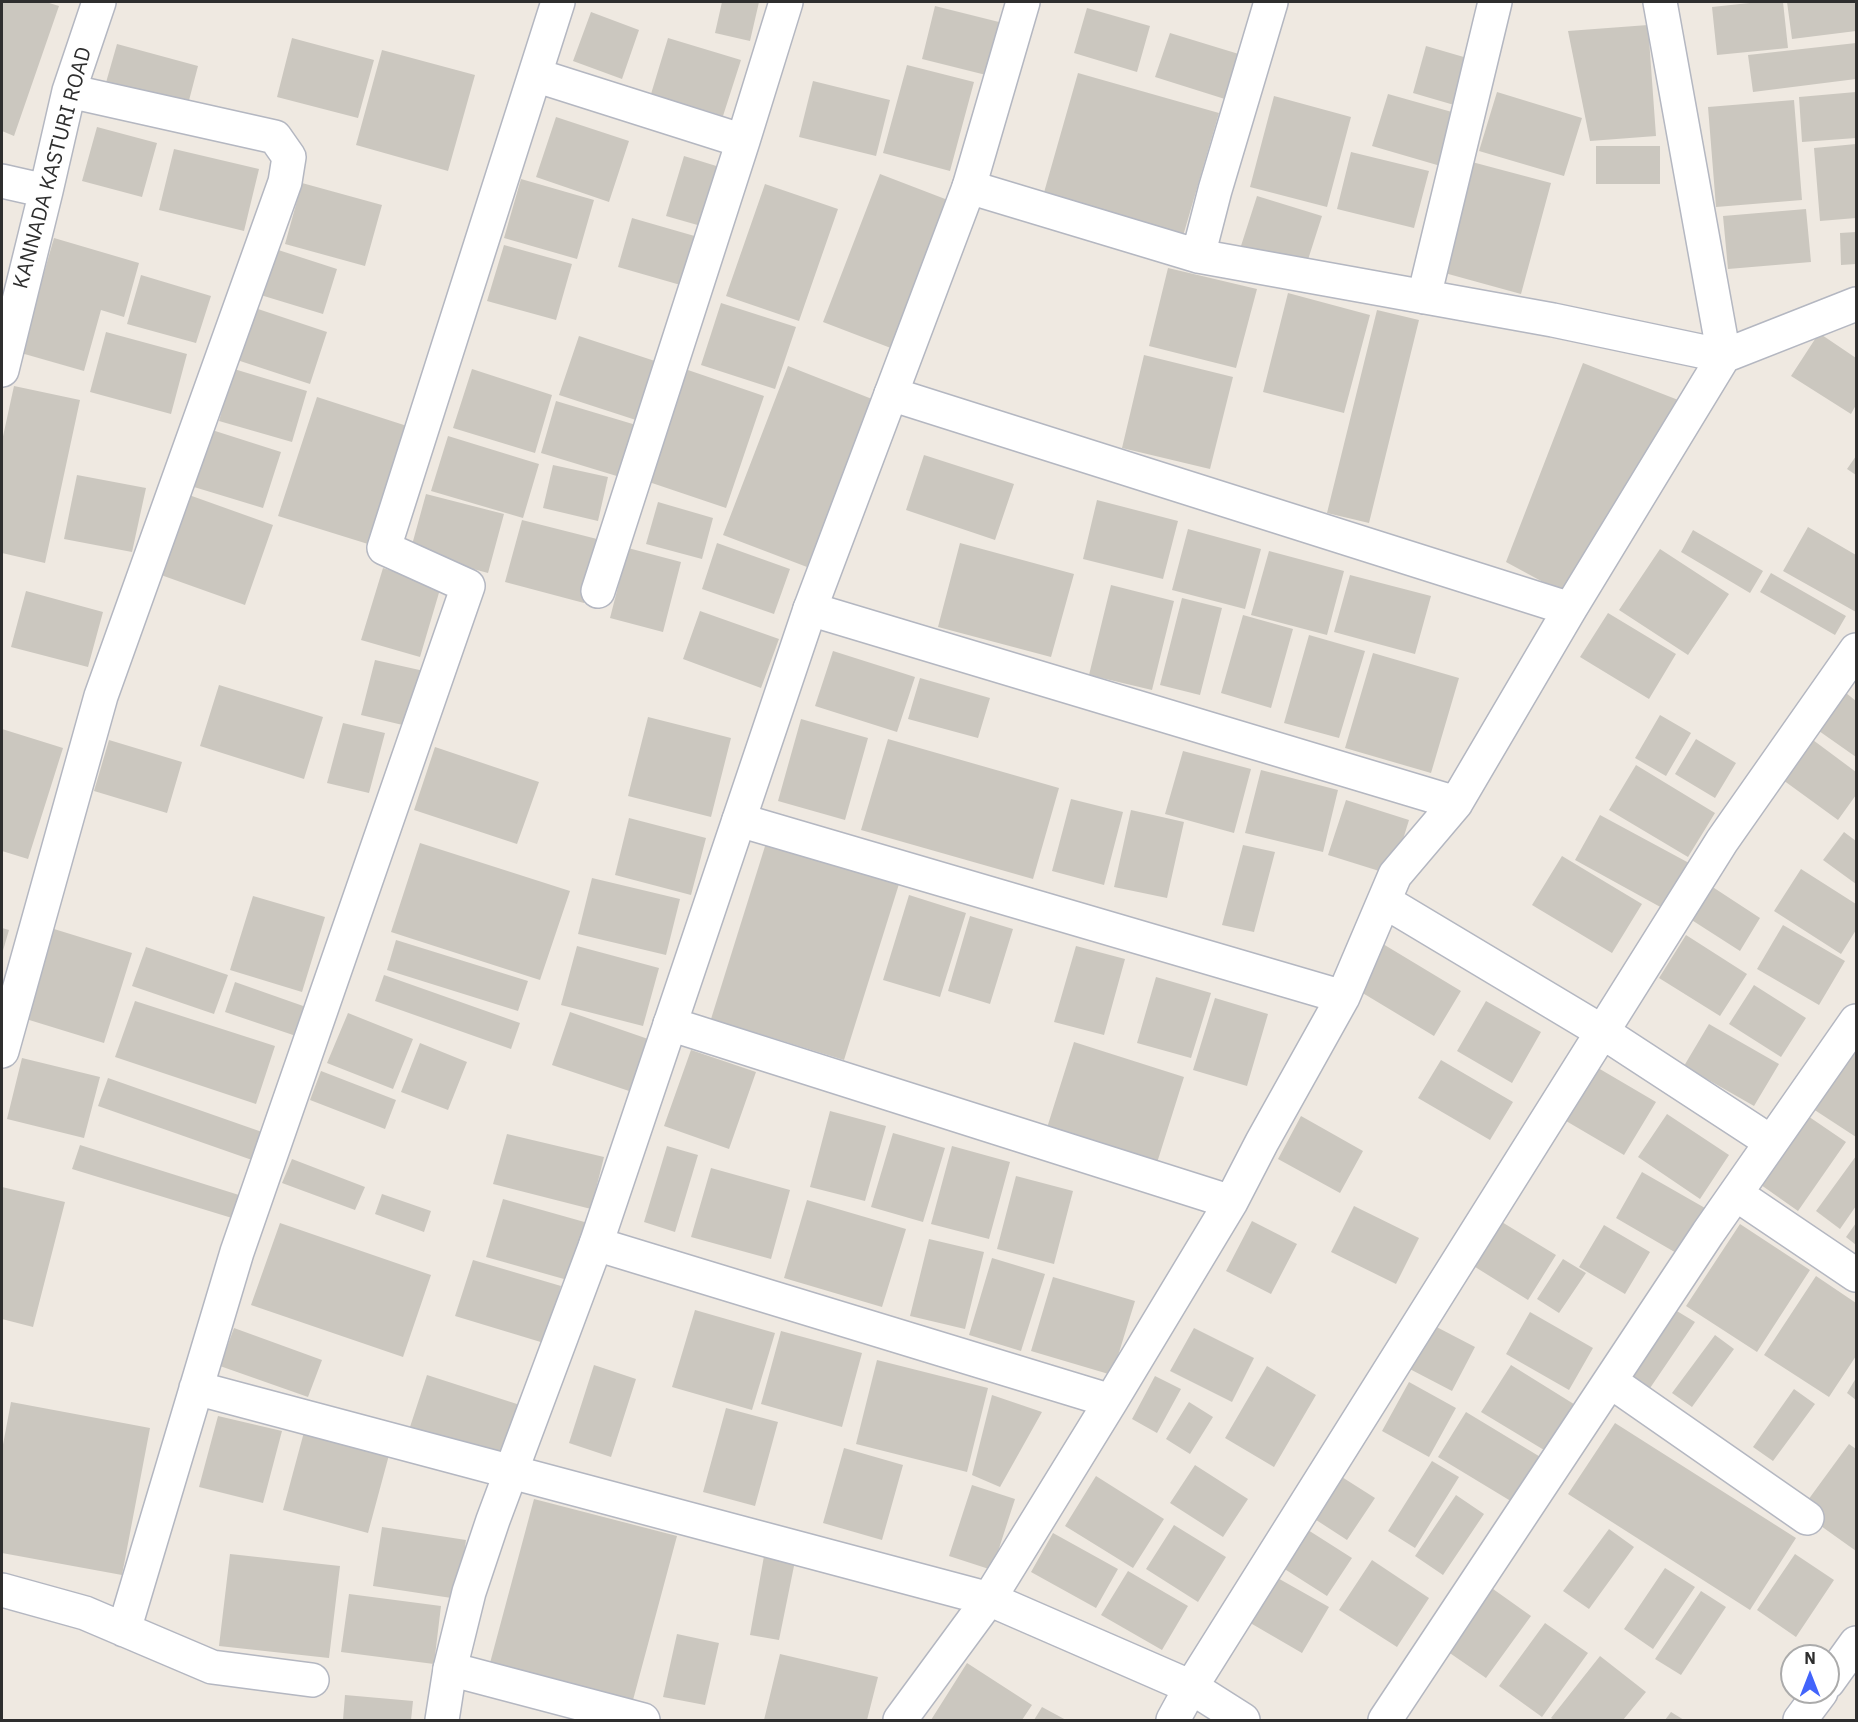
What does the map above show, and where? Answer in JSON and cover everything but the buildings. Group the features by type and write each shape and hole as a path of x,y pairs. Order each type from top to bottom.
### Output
{"street":[{"name":"KANNADA KASTURI ROAD","path":"2,370 69,91 99,2"},
{"path":"124,1630 237,1252 468,586 384,548 558,2"},
{"path":"597,591 786,2"},
{"path":"442,1720 450,1669 469,1592 510,1473 596,1244 810,609 969,187 1023,2"},
{"path":"1198,256 1215,190 1271,2"},
{"path":"1424,297 1495,2"},
{"path":"900,1720 989,1599 1111,1401 1231,1202 1343,997 1395,875 1456,803 1570,609 1724,356 1660,2"},
{"path":"535,75 743,141"},
{"path":"2,1051 101,696 285,182 289,157 275,137 69,91"},
{"path":"2,181 46,191"},
{"path":"969,187 1198,256 1553,320 1724,356 1857,304"},
{"path":"891,394 1570,609"},
{"path":"810,609 1456,803"},
{"path":"1173,1720 1191,1687 1722,841 1857,650"},
{"path":"739,820 1343,997"},
{"path":"1384,901 1601,1031 1771,1142"},
{"path":"1385,1720 1771,1142 1857,1021"},
{"path":"670,1024 1231,1202"},
{"path":"1736,1194 1857,1275"},
{"path":"596,1244 1111,1401"},
{"path":"1610,1381 1807,1518"},
{"path":"196,1388 989,1599 1191,1687 1243,1720"},
{"path":"2,1590 85,1614 212,1666 312,1680"},
{"path":"1840,1666 1857,1643"},
{"path":"450,1669 643,1720"},
{"path":"1800,1720 1812,1704"}]}
